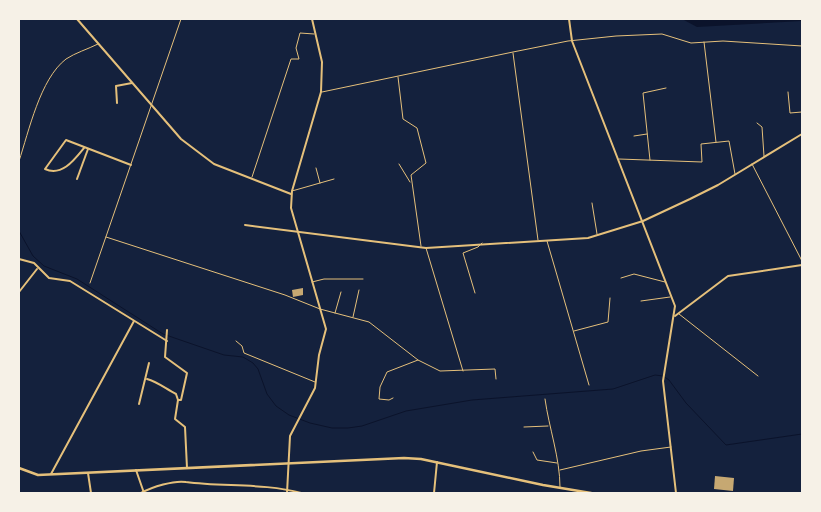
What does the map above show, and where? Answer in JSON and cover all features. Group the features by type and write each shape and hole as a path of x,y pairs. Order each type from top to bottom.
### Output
{"street":[{"path":"78,19 180,139 214,164 291,193"},
{"path":"287,492 290,436 312,395 319,355 326,335 326,329 292,218 291,193 321,92 322,62 312,19"},
{"path":"569,19 572,41 643,221 674,306 663,380 676,493"},
{"path":"117,103 116,86 132,83"},
{"path":"245,225 426,248 482,243 546,241 597,235 643,221 718,185 802,134"},
{"path":"84,148 64,168 45,170 64,141 88,149 131,165"},
{"path":"77,180 88,149"},
{"path":"19,259 34,264 49,278 70,282 167,340"},
{"path":"674,316 680,314 728,276 802,265"},
{"path":"19,292 38,268"},
{"path":"51,474 134,321"},
{"path":"167,330 165,357 187,373 181,400 178,400"},
{"path":"139,404 150,363"},
{"path":"146,378 158,382 164,388 176,394 178,400 175,419 185,427 187,468"},
{"path":"19,468 38,475 404,458 437,462 543,486 591,493"},
{"path":"434,493 437,462"},
{"path":"136,470 143,493 158,486 185,482 301,493"},
{"path":"88,472 91,493"}],"lane":[{"path":"90,283 181,19"},
{"path":"252,177 291,60 299,59 296,48 300,33 316,34"},
{"path":"321,92 513,52 572,41 616,36 662,34 691,43 723,41 802,46"},
{"path":"704,42 716,143"},
{"path":"19,161 44,89 53,72 67,59 99,44"},
{"path":"513,52 539,241"},
{"path":"398,77 403,119 417,128 426,163 411,175 421,247"},
{"path":"650,160 643,93 666,88"},
{"path":"788,92 790,113 802,112"},
{"path":"757,123 762,127 764,157"},
{"path":"634,136 648,134"},
{"path":"618,159 702,162 701,144 729,141 735,174"},
{"path":"399,164 411,183"},
{"path":"752,164 802,261"},
{"path":"316,168 320,183"},
{"path":"291,193 334,179"},
{"path":"592,203 597,235"},
{"path":"106,236 285,295 335,314 369,322 418,360 440,370 496,369 496,379"},
{"path":"546,241 589,385"},
{"path":"475,293 463,253 478,247 482,243"},
{"path":"426,248 463,371"},
{"path":"620,278 634,274 665,282"},
{"path":"312,282 324,279 363,279"},
{"path":"353,318 359,290"},
{"path":"335,314 341,292"},
{"path":"641,301 671,297"},
{"path":"574,331 608,322 610,298"},
{"path":"680,314 758,376"},
{"path":"236,341 242,346 244,353 315,383"},
{"path":"393,398 389,400 379,399 380,387 387,372 418,360"},
{"path":"546,399 549,426 560,470 560,487"},
{"path":"524,427 549,426"},
{"path":"560,470 641,451 671,447"},
{"path":"533,452 537,460 558,463"}],"water":[{"path":"682,19 802,19 802,21 697,27"}],"building":[{"path":"303,288 303,295 293,297 292,290"},
{"path":"715,476 734,478 733,491 714,489"}],"waterway":[{"path":"19,231 33,256 44,266 77,279 163,334 224,355 243,357 253,363 258,369 267,394 276,406 289,415 310,423 332,428 348,428 362,426 406,411 472,400 613,389 655,375 663,376 669,380 686,403 726,445 802,434"}]}
